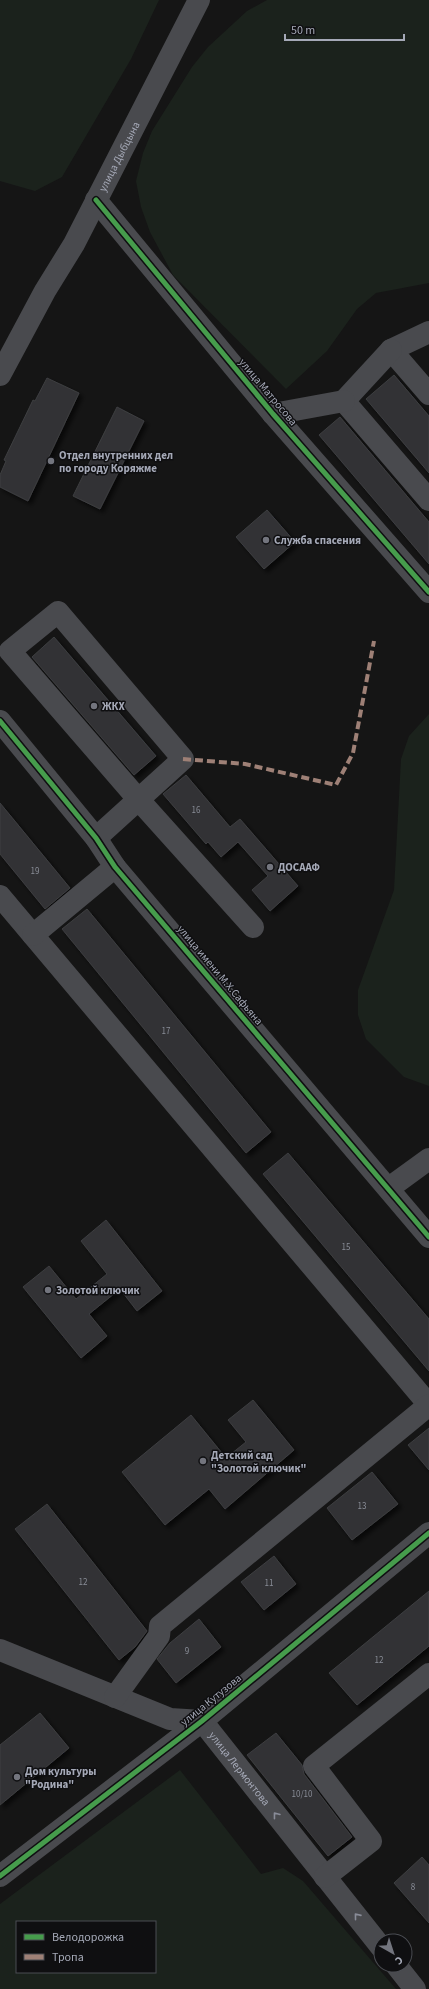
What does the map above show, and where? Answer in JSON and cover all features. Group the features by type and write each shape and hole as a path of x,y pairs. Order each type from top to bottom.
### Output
{"street":[{"name":"улица Дыбцына","path":"0,375 96,200 199,0"},
{"name":"улица Матросова","path":"96,200 273,414 429,592"},
{"path":"273,414 344,401 391,350 429,332"},
{"path":"391,350 429,394"},
{"path":"344,401 429,500"},
{"path":"96,838 138,799 183,759 58,612 10,651 138,799 253,927"},
{"name":"улица имени М.Х.Сафьяна","path":"0,721 96,838 115,866 429,1237"},
{"path":"33,935 115,866"},
{"path":"0,896 429,1405 160,1626 159,1636 115,1697"},
{"path":"389,1188 429,1159"},
{"name":"улица Кутузова","path":"0,1876 202,1721 429,1533"},
{"name":"улица Лермонтова","path":"0,1650 170,1719 202,1721 373,1937"},
{"path":"325,1877 371,1841 314,1766 429,1674"},
{"path":"402,1973 415,1989"}],"shaded area":[{"path":"0,0 159,0 131,59 62,177 35,191 0,181"},
{"path":"267,0 429,0 429,283 376,293 357,309 327,351 286,389 173,275 150,232 141,207 136,181 143,153 152,131 192,67 208,47 247,11"},
{"path":"429,714 429,1086 404,1077 366,1039 358,1015 358,990 394,890 401,759 409,736"},
{"path":"180,1770 261,1874 283,1868 303,1881 373,1962 373,1973 382,1973 396,1989 0,1989 0,1904"}],"building":[{"path":"394,375 429,416 429,473 366,399"},
{"path":"47,378 79,393 28,501 0,487 0,475 6,461 4,460 33,400 35,401"},
{"path":"117,407 144,421 100,509 73,496"},
{"path":"340,417 429,522 429,564 319,435"},
{"name":"Служба спасения","path":"267,510 295,542 264,569 236,537"},
{"name":"ЖКХ","path":"54,637 156,756 134,775 32,657"},
{"path":"186,775 230,827 240,819 298,886 270,911 252,890 268,876 238,842 221,857 208,842 206,844 163,794"},
{"path":"0,803 70,888 45,909 0,854"},
{"path":"87,909 271,1132 246,1153 62,929"},
{"path":"288,1153 429,1319 429,1371 263,1174"},
{"name":"Золотой ключик","path":"106,1220 162,1291 137,1311 120,1289 89,1314 107,1336 81,1358 23,1287 49,1266 76,1299 107,1274 81,1241"},
{"name":"Детский сад \"Золотой ключик\"","path":"253,1400 294,1450 225,1509 209,1489 165,1525 122,1472 191,1415 226,1458 246,1442 228,1420"},
{"path":"429,1428 429,1470 408,1445"},
{"path":"372,1472 398,1504 352,1540 327,1508"},
{"path":"47,1504 147,1631 135,1647 119,1660 15,1529"},
{"path":"274,1556 296,1584 264,1610 241,1582"},
{"path":"429,1591 429,1646 357,1705 329,1673"},
{"path":"199,1619 221,1647 176,1683 157,1659 170,1643"},
{"name":"Дом культуры \"Родина\"","path":"40,1713 69,1748 0,1805 0,1745"},
{"path":"276,1733 302,1765 304,1774 352,1837 328,1856 247,1755"},
{"path":"422,1857 429,1865 429,1923 394,1883"}],"marked path":[{"path":"183,759 245,764 336,785 353,753 374,641"}],"cycle path":[{"path":"96,200 273,414 429,592"},
{"path":"0,721 96,838 115,867 429,1237"},
{"path":"0,1876 202,1721 429,1533"}],"place":[{"name":"Отдел внутренних дел по городу Коряжме","path":"51,461"},
{"name":"Служба спасения","path":"266,540"},
{"name":"ЖКХ","path":"94,706"},
{"name":"ДОСААФ","path":"270,867"},
{"name":"Золотой ключик","path":"48,1290"},
{"name":"Детский сад \"Золотой ключик\"","path":"203,1461"},
{"name":"Дом культуры \"Родина\"","path":"17,1777"}]}
